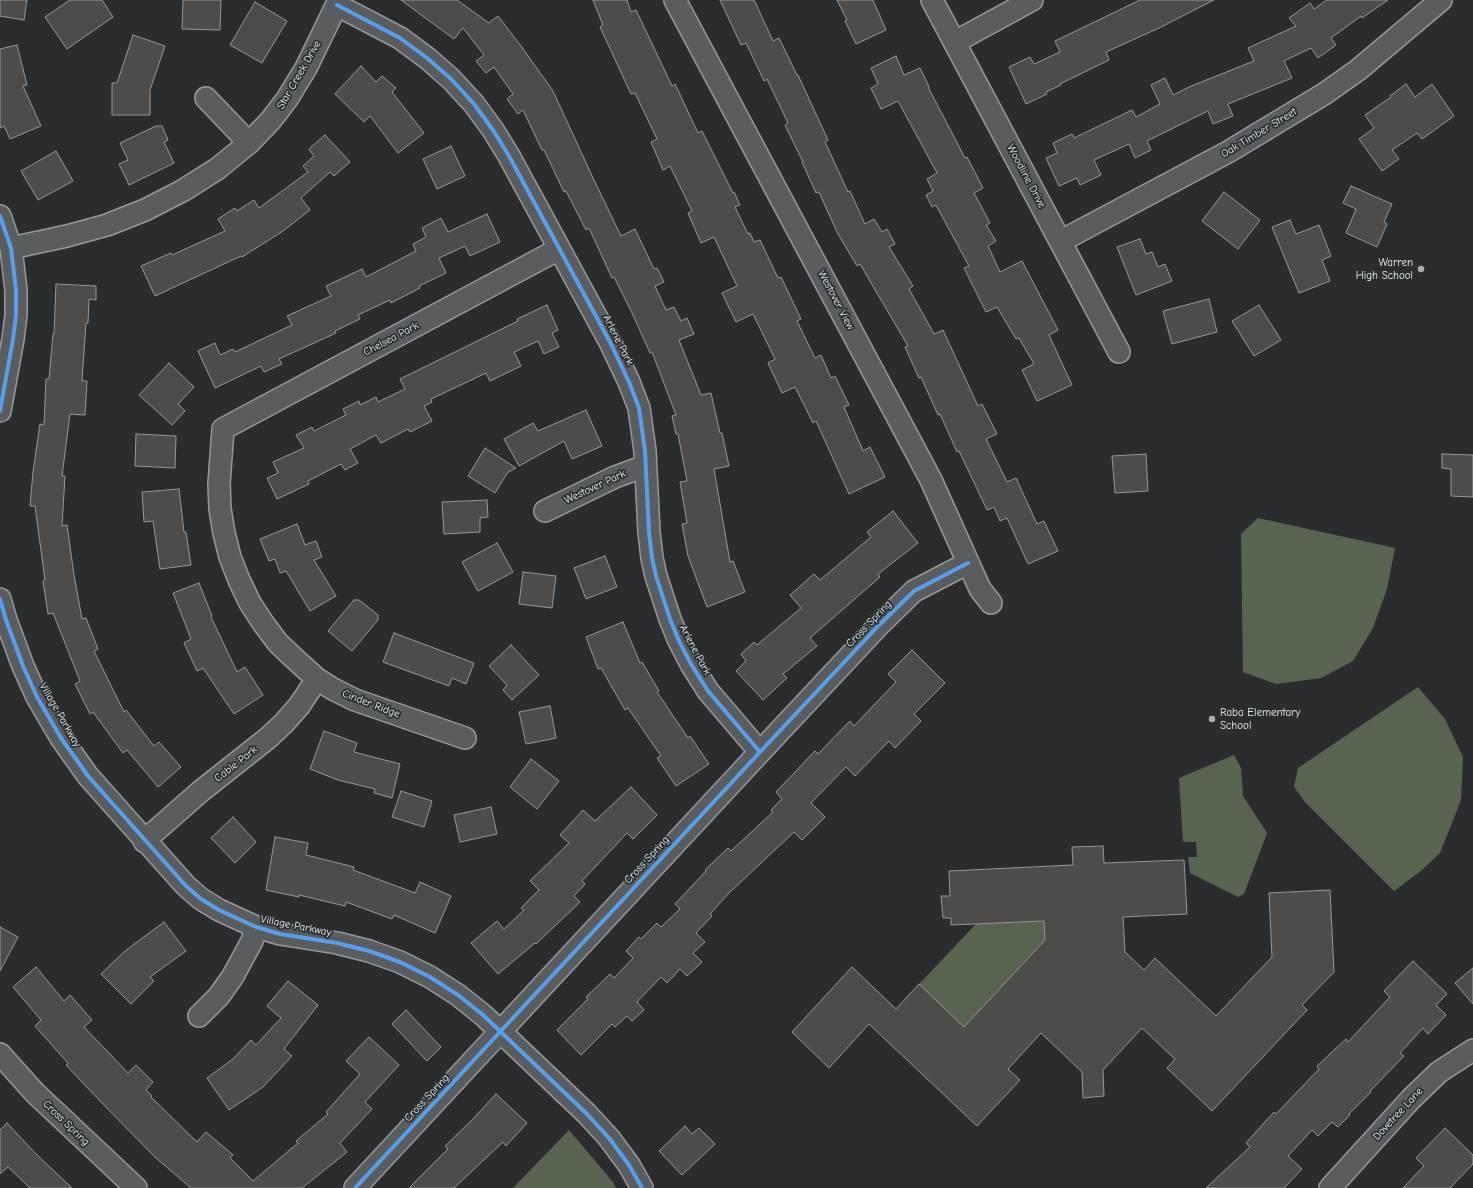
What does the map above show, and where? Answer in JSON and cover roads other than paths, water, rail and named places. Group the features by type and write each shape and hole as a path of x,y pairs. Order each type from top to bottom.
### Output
{"street":[{"name":"Westover View","path":"675,0 931,480 980,589 991,603"},
{"name":"Woodline Drive","path":"932,0 1119,352"},
{"path":"955,42 1032,0"},
{"name":"Oak Timber Street","path":"1061,241 1228,152 1324,94 1358,70 1442,0"},
{"name":"Star Creek Drive","path":"11,248 101,227 145,210 182,192 217,169 249,143 271,120 287,100 306,68 338,3"},
{"name":"Arlene Park","path":"338,3 400,38 451,79 474,104 493,130 509,156 611,344 629,382 640,414 645,444 645,466 652,558 656,576 679,641 708,691 760,752"},
{"path":"206,98 249,143"},
{"path":"0,216 11,248 16,290 16,315 0,411"},
{"name":"Chelsea Park","path":"223,429 559,249"},
{"name":"Cinder Ridge","path":"223,429 219,484 220,509 224,533 230,557 239,580 250,603 263,624 274,638 296,660 317,678 333,689 355,700 465,738"},
{"name":"Westover Park","path":"545,511 615,477 645,466"},
{"name":"Cross Spring","path":"355,1188 878,626 914,591 968,563"},
{"name":"Village Parkway","path":"0,598 3,621 37,697 61,738 88,776 144,841 186,886 219,910 256,927 280,934 337,943 369,951 400,962 430,977 458,995 483,1015 587,1114 628,1165 642,1188"},
{"name":"Cable Park","path":"144,841 200,791 268,738 284,723 299,706 317,678"},
{"path":"199,1016 219,996 233,976 252,941 256,927"},
{"name":"Dovetree Lane","path":"1330,1188 1428,1082 1439,1072 1473,1050"},
{"name":"Cross Spring","path":"0,1054 35,1093 136,1188"}],"place":[{"name":"Warren High School","path":"1421,269"},
{"name":"Raba Elementary School","path":"1212,719"}]}
